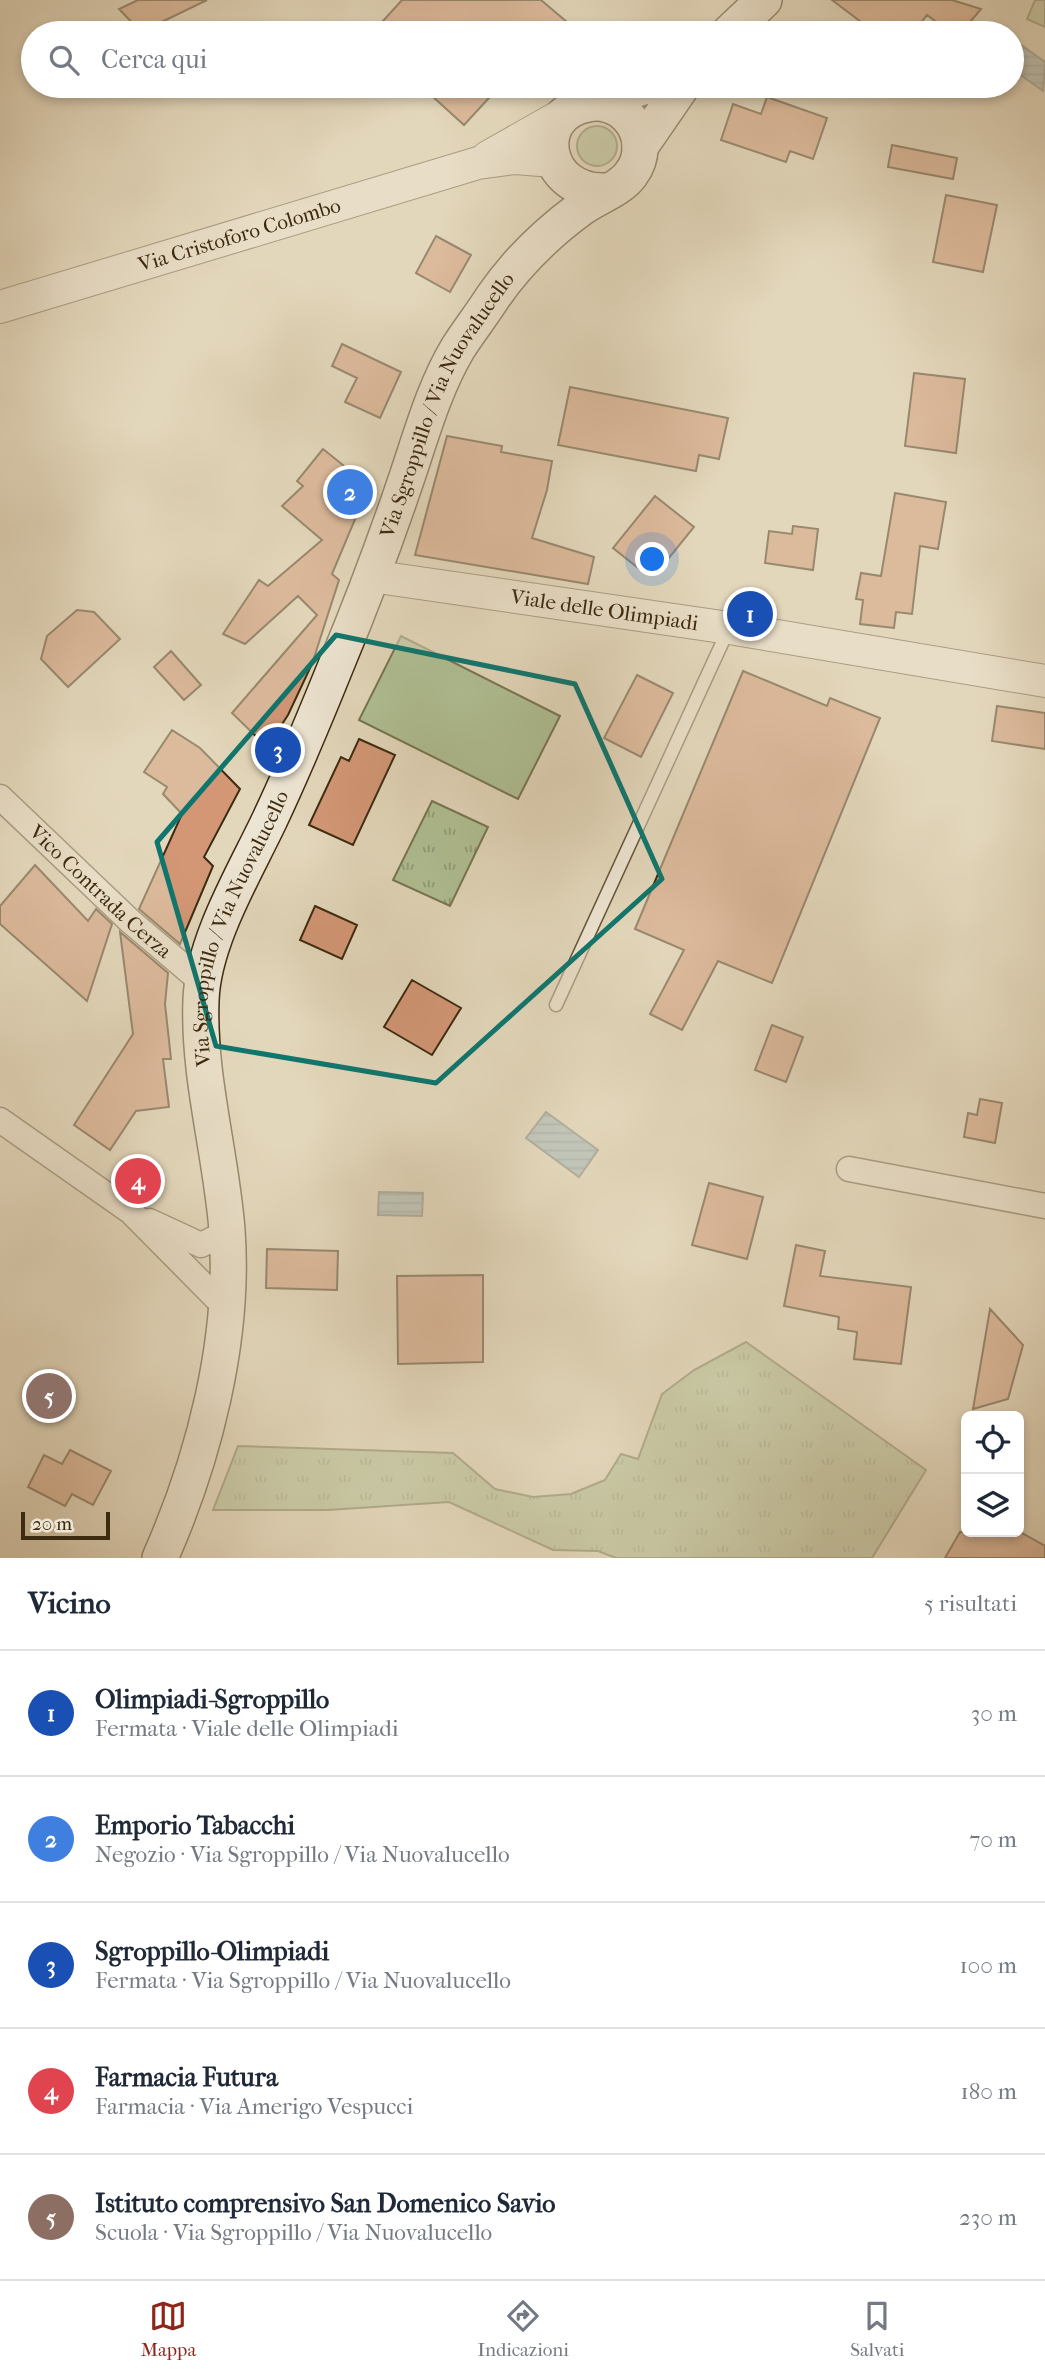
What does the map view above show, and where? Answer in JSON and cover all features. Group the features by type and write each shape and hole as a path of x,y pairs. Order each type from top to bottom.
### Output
{"main road":[{"path":"742,21 764,0"},
{"path":"522,258 548,209 554,164 551,149 556,125 580,106 607,98"},
{"path":"522,258 566,220 626,180 634,170 640,147 674,98"},
{"path":"580,106 602,103 617,108 629,118 638,131 640,147"},
{"path":"554,164 576,188 590,192 606,191"},
{"name":"Via Sgroppillo / Via Nuovalucello","path":"167,1549 212,1395 225,1307 227,1232 202,1050 203,984 235,892 332,676 371,576 420,436 456,351 522,258"}],"street":[{"path":"478,163 580,106"},
{"path":"478,163 514,158 554,164"},
{"name":"Via Cristoforo Colombo","path":"0,307 478,163"},
{"name":"Viale delle Olimpiadi","path":"371,576 729,628 1045,681"},
{"name":"Vico Contrada Cerza","path":"0,797 130,921 203,984"},
{"path":"0,1120 131,1212 193,1244 212,1242 227,1232"},
{"path":"849,1169 1045,1206"},
{"path":"131,1212 225,1307"}],"lane":[{"path":"556,1005 729,628"}],"highlighted area":[{"path":"336,635 575,684 662,879 436,1083 216,1046 157,842"}],"green space":[{"path":"1035,0 1045,0 1045,27 1027,19"},
{"path":"597,126 611,132 617,146 611,160 597,166 583,160 577,146 583,132"},
{"path":"401,636 560,716 518,799 359,720"},
{"path":"432,801 488,827 450,906 393,880"},
{"path":"746,1342 926,1470 872,1558 616,1558 598,1551 553,1550 449,1502 328,1510 213,1510 238,1446 453,1453 495,1489 533,1497 571,1494 605,1480 621,1454 638,1459 662,1394 694,1370"}],"water":[{"path":"1024,47 1045,62 1043,91 1024,78"},
{"path":"546,1112 598,1150 579,1177 526,1138"},
{"path":"379,1192 423,1193 422,1216 378,1215"}],"building":[{"path":"138,0 207,0 164,21 130,21 119,9"},
{"path":"402,0 541,0 566,21 383,21"},
{"path":"832,0 952,0 981,9 971,21 935,21 927,15 922,21 860,21"},
{"path":"434,98 489,98 464,125"},
{"path":"767,98 770,98 827,118 813,159 790,151 786,162 721,140 733,104 761,114"},
{"path":"892,145 957,158 953,179 888,167"},
{"path":"946,195 997,205 983,272 933,262"},
{"path":"436,236 471,255 450,292 416,273"},
{"path":"342,344 401,372 380,418 345,402 357,378 332,366"},
{"path":"914,373 965,379 956,453 905,446"},
{"path":"570,387 728,418 719,459 699,455 696,471 558,445"},
{"path":"447,436 502,446 501,452 552,461 547,490 532,538 594,557 588,584 415,555"},
{"path":"323,449 369,486 332,574 339,580 312,664 288,715 267,747 232,713 317,615 298,596 245,644 223,634 259,580 268,586 322,540 282,506 303,486 297,481"},
{"path":"895,493 946,502 938,549 920,546 912,614 896,612 894,628 860,624 863,600 856,599 861,573 881,576"},
{"path":"655,496 694,527 660,569 650,561 642,571 613,548"},
{"path":"793,526 818,529 813,570 765,563 769,531 792,534"},
{"path":"77,610 94,612 120,639 68,687 41,659 47,636"},
{"path":"171,651 201,685 184,700 154,667"},
{"path":"743,671 827,706 830,698 880,718 772,983 718,961 682,1030 650,1014 684,950 635,929"},
{"path":"637,675 673,693 641,757 604,738"},
{"path":"997,706 1045,713 1045,749 992,741"},
{"path":"172,730 200,748 240,789 204,857 213,866 180,944 139,909 182,814 163,794 167,787 144,772"},
{"path":"359,739 395,755 353,845 309,825 341,757 349,761"},
{"path":"35,865 88,921 96,909 112,924 87,1001 0,924 0,906"},
{"path":"315,906 357,925 342,959 300,940"},
{"path":"120,932 168,973 165,1004 171,1059 163,1059 169,1107 136,1111 110,1150 74,1125 133,1034"},
{"path":"412,980 461,1008 432,1055 384,1027"},
{"path":"772,1025 803,1037 786,1082 755,1070"},
{"path":"980,1099 1002,1103 995,1143 964,1137 968,1113 977,1115"},
{"path":"709,1183 763,1197 747,1259 692,1245"},
{"path":"796,1245 825,1251 820,1276 911,1287 901,1364 854,1359 857,1332 838,1329 839,1317 784,1306"},
{"path":"267,1249 338,1251 337,1290 266,1288"},
{"path":"483,1275 483,1362 398,1364 397,1276"},
{"path":"990,1309 1023,1345 1008,1399 973,1409"},
{"path":"70,1450 111,1471 93,1505 72,1494 65,1506 28,1487 44,1455 62,1464"},
{"path":"960,1532 961,1537 1024,1537 1024,1534 1045,1546 1045,1558 945,1558"}],"place":[{"name":"Emporio Tabacchi","path":"350,492"},
{"name":"Olimpiadi-Sgroppillo","path":"750,614"},
{"name":"Sgroppillo-Olimpiadi","path":"278,750"},
{"name":"Farmacia Futura","path":"138,1181"},
{"name":"Istituto comprensivo San Domenico Savio","path":"49,1396"}]}
